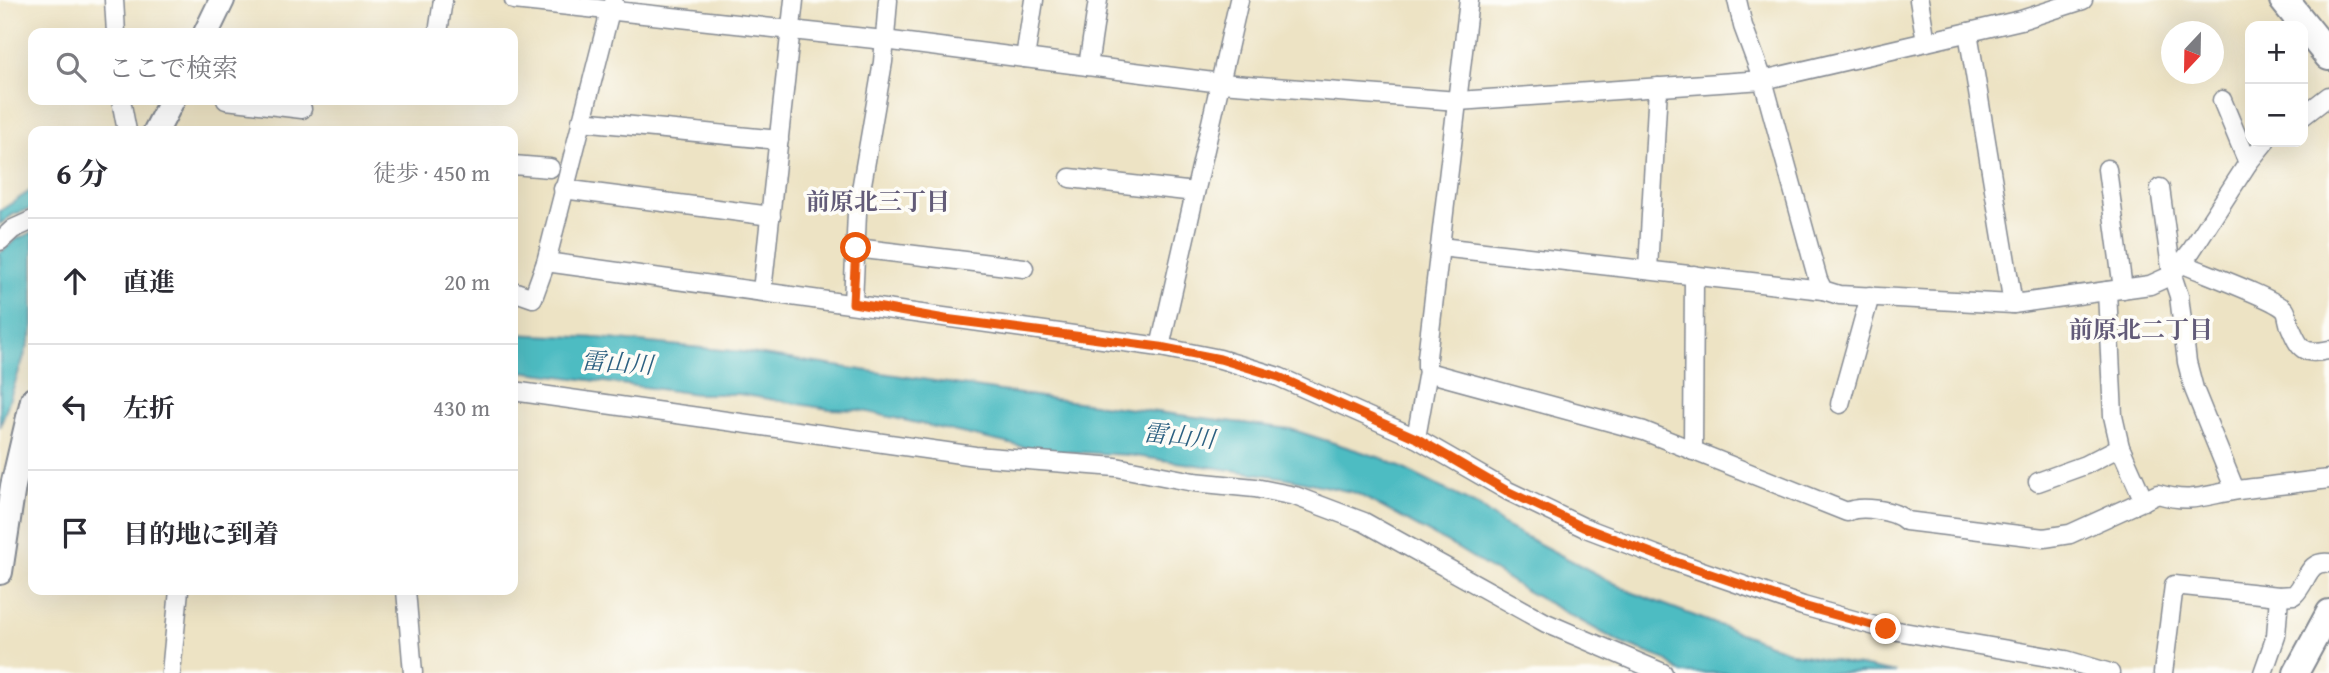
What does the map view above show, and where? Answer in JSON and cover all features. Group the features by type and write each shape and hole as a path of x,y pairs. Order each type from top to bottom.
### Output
{"main road":[{"path":"208,28 222,0"},
{"path":"2284,0 2329,56"},
{"path":"159,126 169,105"},
{"path":"0,572 13,486 28,418"},
{"path":"2296,673 2329,612"}],"street":[{"path":"114,0 116,28"},
{"path":"439,28 443,0"},
{"path":"514,0 613,6 1221,82 1458,101 1763,80 2021,20 2083,0"},
{"path":"762,291 794,0"},
{"path":"853,303 857,213 883,62 888,0"},
{"path":"1025,58 1034,0"},
{"path":"1088,66 1098,0"},
{"path":"1160,347 1238,0"},
{"path":"1416,438 1428,371 1427,357 1469,0"},
{"path":"1737,0 1743,26 1763,80 1823,290"},
{"path":"1919,0 1926,42"},
{"path":"518,293 533,298 546,262 613,6"},
{"path":"1968,32 2013,304"},
{"path":"1648,270 1658,87"},
{"path":"2308,112 2329,96"},
{"path":"2222,100 2248,163"},
{"path":"122,105 126,126"},
{"path":"268,105 302,109"},
{"path":"581,121 779,139"},
{"path":"1440,247 1823,290 1839,295 2013,304 2150,285 2177,269 2261,147"},
{"path":"518,165 551,168"},
{"path":"2107,169 2115,290 2113,416 2120,447 2144,501"},
{"path":"1070,178 1195,192"},
{"path":"2160,188 2177,269 2187,362 2194,389 2235,490"},
{"path":"563,189 771,216"},
{"path":"0,241 13,229 28,222"},
{"path":"856,248 1024,268"},
{"path":"546,262 1160,347 1220,359 1279,377 1416,438 1507,491 1583,527 1667,559 1791,601 1886,629 2066,660 2110,673"},
{"path":"2177,269 2270,300 2285,310 2290,327 2302,349 2312,354 2329,350"},
{"path":"1693,451 1695,275"},
{"path":"1840,404 1870,296"},
{"path":"1428,371 1644,431 1847,512 1855,508 1896,513 1906,521 2044,538 2070,534 2158,494 2178,500 2204,498 2235,490 2329,479"},
{"path":"518,392 975,456 1116,467 1194,482 1255,488 1295,496 1364,523 1546,623 1663,673"},
{"path":"2038,482 2085,465 2120,447"},
{"path":"2163,673 2174,585 2279,596 2294,595 2303,586 2312,566 2320,562 2329,563"},
{"path":"171,673 179,595"},
{"path":"406,595 413,673"},
{"path":"2263,673 2276,636 2279,596"}],"water":[{"path":"28,192 28,210 14,214 0,224 0,211"},
{"path":"28,234 28,345 0,427 0,253 17,239"},
{"name":"雷山川","path":"518,334 598,338 743,352 1054,399 1290,429 1384,459 1480,507 1505,526 1631,592 1793,653 1896,673 1681,672 1664,659 1621,643 1528,592 1457,548 1356,493 1287,478 1128,455 1037,450 859,410 829,409 739,394 697,394 518,371"}],"district":[{"name":"前原北三丁目","path":"878,202"},
{"name":"前原北二丁目","path":"2141,330"}],"route":[{"path":"856,248 853,303 945,319 1160,347 1220,359 1279,377 1416,438 1507,491 1583,527 1803,606 1886,629"}]}
